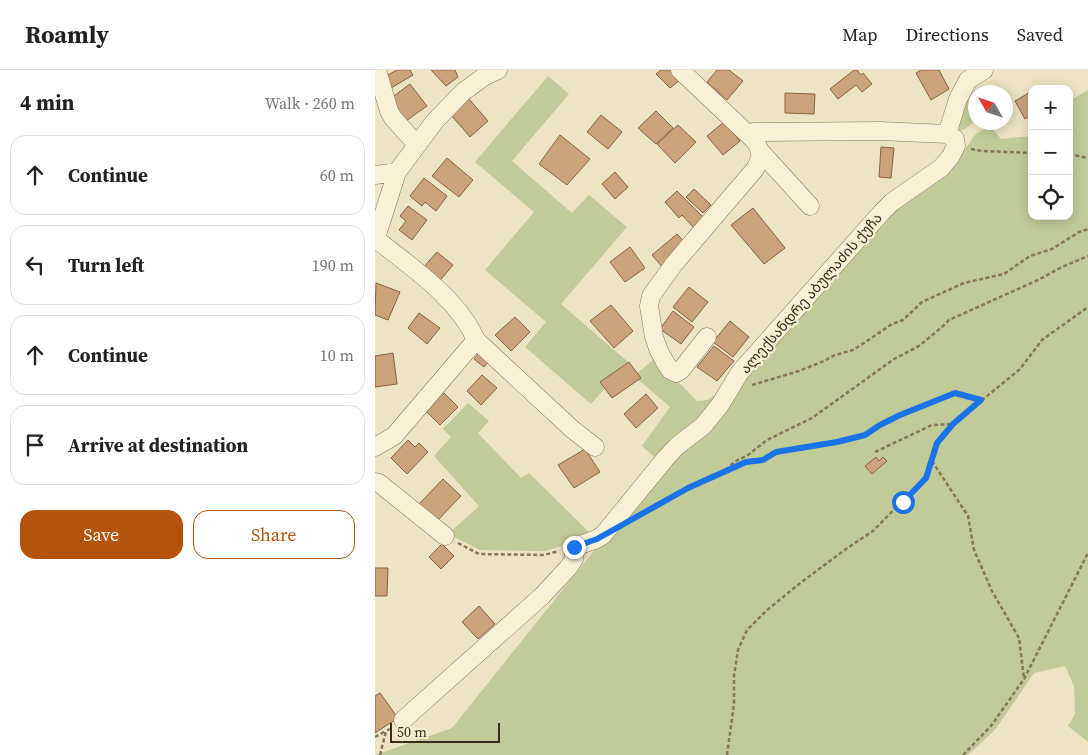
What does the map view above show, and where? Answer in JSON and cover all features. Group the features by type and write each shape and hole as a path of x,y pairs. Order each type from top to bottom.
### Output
{"street":[{"path":"377,70 389,111 417,145"},
{"path":"498,70 485,76 463,92 435,121 397,172 375,240 419,273 441,293 462,315 476,340 572,429 595,447"},
{"path":"680,70 755,140 761,152 810,206"},
{"name":"ალექსანდრე აბულაძის ქუჩა","path":"574,547 603,535 665,459 677,446 703,426 720,405 740,372 882,212 892,202 941,168 951,156 956,146 951,137 958,99 968,80 984,70"},
{"path":"748,134 753,132 880,131 951,137"},
{"path":"707,337 681,370 676,373 670,370 659,351 654,337 649,306 651,296 674,264 755,170 761,152"},
{"path":"375,175 397,172"},
{"path":"375,446 393,436 476,340"},
{"path":"375,482 379,483 445,536"},
{"path":"403,720 542,596 574,559 574,547"}],"path":[{"path":"951,137 968,148 982,152 1028,153"},
{"path":"1073,155 1088,158"},
{"path":"727,394 753,384 799,371 853,350 892,324 903,320 922,302 964,283 1004,274 1030,256 1052,249 1079,232 1088,229"},
{"path":"725,470 767,440 812,418 894,359 919,346 949,320 1088,256"},
{"path":"727,755 734,704 734,676 738,650 747,630 799,584 846,548 873,531 926,478 937,443 953,424 1020,369 1042,340 1088,307"},
{"path":"635,518 688,488 746,462 763,460 776,452 837,442 865,435 900,415 955,393 981,400"},
{"path":"875,452 932,425 953,424"},
{"path":"932,461 968,516 974,550 992,591 1019,638 1024,679"},
{"path":"445,536 479,554 544,555 574,547"},
{"path":"963,755 991,726 1024,679 1088,552"},
{"path":"375,737 403,720"},
{"path":"380,755 386,731"}],"green space":[{"path":"548,76 569,94 512,161 572,213 589,195 627,227 561,304 628,362 591,404 525,347 546,322 485,270 534,212 475,162"},
{"path":"1088,90 1088,742 1068,726 1075,714 1074,686 1065,666 1034,673 995,730 968,755 375,755 452,728 665,462 723,405 886,214 953,166 975,135 982,130 994,130 1001,139 1028,136 1028,220 1073,220 1073,99"},
{"path":"965,94 968,98 968,127 957,133"},
{"path":"655,358 697,401 707,400 720,392 719,402 659,461 642,446 670,407 634,376"},
{"path":"468,403 489,421 478,433 521,478 529,473 594,537 545,551 480,550 448,534 479,506 434,456 451,437 443,429"}],"building":[{"path":"397,70 410,70 413,75 391,88 384,77"},
{"path":"431,70 455,70 458,77 446,86"},
{"path":"661,70 670,70 680,80 670,88 656,74"},
{"path":"717,70 729,70 743,81 727,100 707,82"},
{"path":"854,70 857,70 861,75 863,73 872,84 862,92 856,85 838,99 830,89"},
{"path":"921,70 939,70 949,89 931,100 916,73"},
{"path":"410,84 427,106 406,121 390,99"},
{"path":"785,93 815,94 814,114 785,113"},
{"path":"1028,93 1028,117 1025,119 1015,101"},
{"path":"469,99 488,121 470,137 451,115"},
{"path":"656,111 673,128 656,144 638,128"},
{"path":"601,115 622,132 608,149 587,132"},
{"path":"724,122 740,141 723,155 707,136"},
{"path":"678,125 696,142 675,163 657,144"},
{"path":"560,135 590,159 567,185 539,164"},
{"path":"881,147 894,148 891,178 879,177"},
{"path":"447,158 473,180 459,197 432,176"},
{"path":"615,172 628,187 615,199 602,184"},
{"path":"424,178 447,196 436,211 425,202 422,206 410,196"},
{"path":"694,189 711,205 703,213 686,197"},
{"path":"677,191 704,218 694,228 682,215 679,218 665,202"},
{"path":"408,206 427,220 412,240 399,230 406,221 400,216"},
{"path":"753,208 785,248 764,264 731,225"},
{"path":"677,234 688,246 664,269 652,255"},
{"path":"630,247 645,268 625,282 610,262"},
{"path":"437,252 453,265 437,284 421,270"},
{"path":"376,283 400,292 388,320 375,315"},
{"path":"689,287 708,302 692,322 673,307"},
{"path":"611,305 633,331 614,348 590,321"},
{"path":"673,311 694,327 681,344 660,329"},
{"path":"419,313 440,328 427,344 408,328"},
{"path":"515,317 530,332 511,351 495,335"},
{"path":"730,321 749,337 733,357 713,342"},
{"path":"714,346 734,361 717,381 697,367"},
{"path":"480,352 490,360 484,367 474,359"},
{"path":"393,353 397,384 375,387 375,356"},
{"path":"629,362 641,378 612,398 600,382"},
{"path":"482,375 497,388 481,405 467,391"},
{"path":"440,389 458,407 440,425 423,408"},
{"path":"646,394 658,408 636,428 624,414"},
{"path":"408,440 415,447 419,443 428,452 407,474 391,458"},
{"path":"585,449 600,472 574,488 558,465"},
{"path":"876,457 879,461 883,457 887,461 872,474 865,466"},
{"path":"443,479 461,496 436,522 418,505"},
{"path":"442,544 454,556 441,569 429,557"},
{"path":"375,568 388,568 387,596 375,596"},
{"path":"479,606 495,624 478,639 462,622"},
{"path":"380,693 398,718 375,733 375,696"}],"route":[{"path":"574,547 597,539 688,488 746,462 763,460 776,452 837,442 865,435 900,415 955,393 981,400 953,424 937,443 926,478 903,502"}]}
